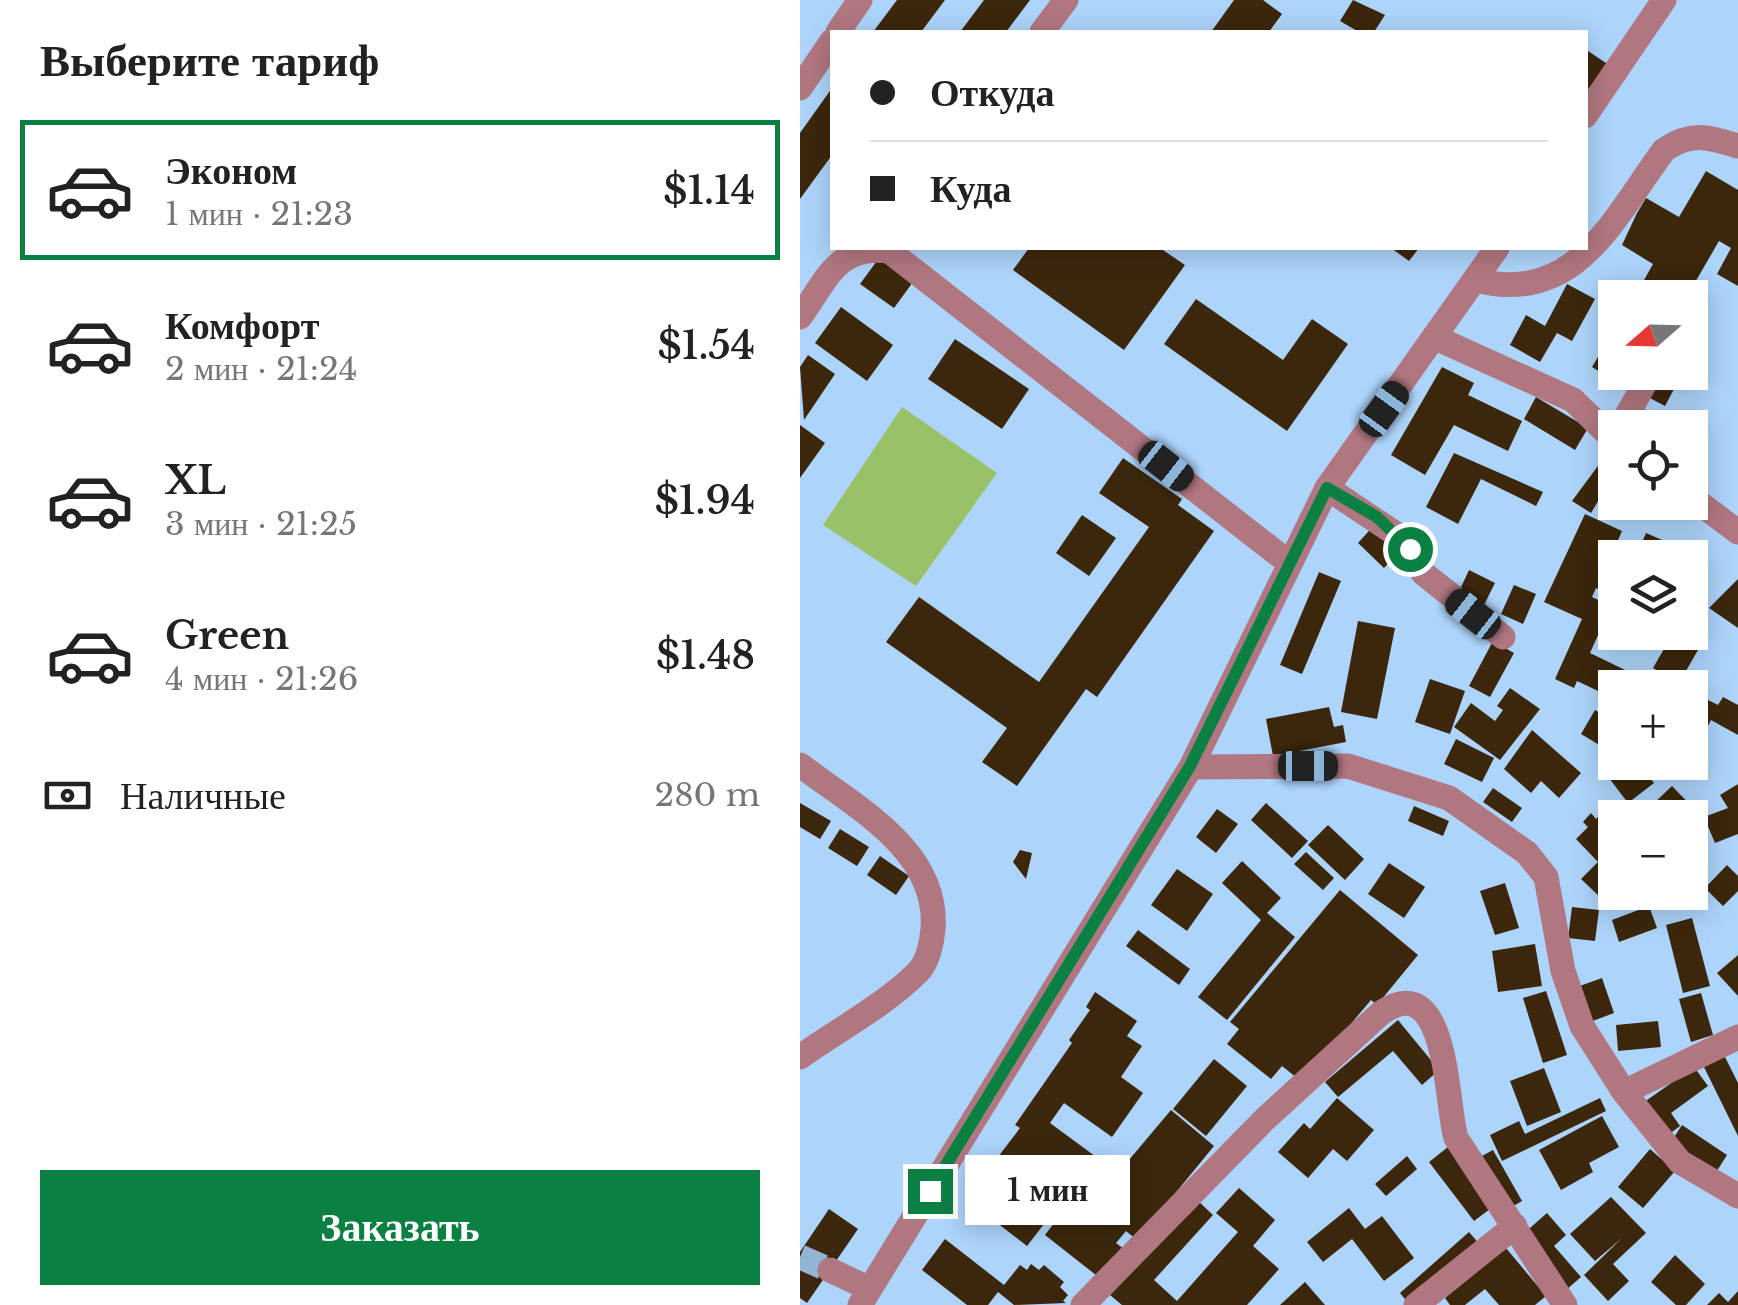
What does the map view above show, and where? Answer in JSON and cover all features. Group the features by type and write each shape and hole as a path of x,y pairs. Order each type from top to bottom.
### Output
{"street":[{"path":"839,30 860,0"},
{"path":"1044,30 1066,0"},
{"path":"1588,112 1664,0"},
{"path":"800,88 830,43"},
{"path":"1475,280 1525,287 1545,281 1588,253 1664,150 1682,138 1699,134 1738,146"},
{"path":"800,317 844,256 862,250"},
{"path":"892,250 1288,562"},
{"path":"830,1270 866,1297 1190,766 1327,488 1496,250"},
{"path":"1436,338 1573,400 1598,421"},
{"path":"1327,488 1377,517 1399,536 1423,573 1503,637"},
{"path":"1708,510 1738,532"},
{"path":"800,766 900,842 922,873 934,910 932,942 921,970 800,1057"},
{"path":"1190,766 1348,766 1448,798 1527,853 1546,877 1563,971 1582,1026 1624,1092 1680,1162 1738,1196"},
{"path":"1083,1305 1264,1120 1381,1013 1399,1004 1412,1005 1437,1028 1448,1072 1447,1113 1456,1138 1565,1305"},
{"path":"1624,1092 1738,1037"},
{"path":"1416,1305 1515,1226"}],"green space":[{"path":"902,407 997,473 916,586 823,525"}],"building":[{"path":"897,0 945,0 922,30 874,30"},
{"path":"984,0 1030,0 1008,30 962,30"},
{"path":"1234,0 1263,0 1282,14 1270,30 1212,30"},
{"path":"1353,0 1385,15 1375,30 1356,30 1340,21"},
{"path":"1588,51 1612,67 1592,98 1588,95"},
{"path":"830,91 830,158 800,199 800,133"},
{"path":"1706,171 1738,190 1738,286 1717,274 1731,248 1719,241 1696,280 1644,280 1653,264 1622,245 1637,213 1646,198 1679,217"},
{"path":"1028,250 1163,250 1185,265 1124,350 1013,270"},
{"path":"1394,250 1417,250 1409,261"},
{"path":"879,258 913,282 894,308 860,284"},
{"path":"1567,284 1595,299 1572,341 1557,333 1540,362 1510,345 1526,315 1545,326"},
{"path":"1196,299 1283,360 1312,319 1348,344 1287,431 1164,344"},
{"path":"841,307 893,345 867,381 815,343"},
{"path":"955,339 1029,389 1002,429 928,379"},
{"path":"808,355 835,374 804,420 800,367"},
{"path":"1442,367 1474,383 1468,395 1522,421 1508,451 1454,425 1425,475 1391,455"},
{"path":"1652,390 1673,390 1665,406 1648,397"},
{"path":"1536,397 1588,428 1575,450 1524,419"},
{"path":"800,425 825,443 800,478"},
{"path":"1454,453 1543,492 1536,506 1481,479 1458,524 1426,507"},
{"path":"1123,458 1182,499 1178,505 1214,531 1097,697 1086,689 1017,786 982,762 1007,728 886,642 919,597 1039,682 1149,527 1099,493"},
{"path":"1598,466 1598,501 1591,513 1572,501"},
{"path":"1585,514 1622,531 1618,540 1598,540 1598,589 1592,597 1598,600 1598,635 1590,653 1625,670 1598,670 1598,691 1577,681 1574,688 1555,679 1582,619 1544,602"},
{"path":"1082,515 1116,538 1089,576 1056,553"},
{"path":"1377,522 1404,547 1384,568 1358,543"},
{"path":"1646,533 1662,540 1643,540"},
{"path":"1469,570 1495,583 1482,609 1457,596"},
{"path":"1319,572 1341,581 1302,674 1280,665"},
{"path":"1738,579 1738,628 1709,608"},
{"path":"1514,585 1536,594 1523,624 1501,614"},
{"path":"1358,621 1395,628 1377,719 1341,712"},
{"path":"1493,641 1514,653 1490,697 1469,686"},
{"path":"1663,650 1698,650 1686,670 1653,668"},
{"path":"1430,679 1465,691 1450,734 1415,722"},
{"path":"1510,688 1540,709 1500,760 1454,727 1471,703 1495,721 1503,710 1497,706"},
{"path":"1723,697 1738,705 1738,735 1711,720 1708,726 1708,700 1718,705"},
{"path":"1329,707 1334,727 1343,725 1346,742 1273,756 1266,719"},
{"path":"1595,710 1598,712 1598,744 1581,734"},
{"path":"1532,730 1581,773 1559,798 1541,781 1531,793 1504,769"},
{"path":"1456,739 1494,758 1482,782 1444,764"},
{"path":"1611,780 1654,783 1632,800 1626,800"},
{"path":"1738,784 1738,834 1715,843 1708,816 1728,808 1720,795"},
{"path":"1672,786 1686,800 1657,800"},
{"path":"1493,788 1522,808 1512,822 1483,802"},
{"path":"800,803 831,821 820,839 800,827"},
{"path":"1266,803 1308,841 1292,858 1251,820"},
{"path":"1414,806 1449,821 1443,836 1408,821"},
{"path":"1217,809 1238,824 1216,853 1196,837"},
{"path":"1591,813 1598,817 1598,862 1576,839 1588,827 1583,822"},
{"path":"1328,825 1364,859 1345,880 1308,845"},
{"path":"840,829 869,847 857,866 828,848"},
{"path":"1020,850 1032,853 1026,879 1013,862"},
{"path":"1306,852 1334,878 1323,890 1294,864"},
{"path":"880,856 909,876 896,895 867,875"},
{"path":"1242,861 1281,898 1267,913 1295,937 1227,1020 1198,997 1261,920 1222,883"},
{"path":"1598,862 1598,895 1581,879"},
{"path":"1389,863 1425,887 1404,918 1368,894"},
{"path":"1727,865 1738,876 1738,891 1723,906 1708,891 1708,885"},
{"path":"1177,869 1213,894 1187,931 1151,905"},
{"path":"1505,883 1519,928 1495,935 1480,891"},
{"path":"1340,890 1418,955 1377,1005 1371,1000 1302,1082 1282,1066 1271,1079 1227,1044 1239,1029 1230,1022"},
{"path":"1572,907 1599,910 1595,941 1568,938"},
{"path":"1638,910 1650,910 1657,928 1619,942 1612,920"},
{"path":"1692,918 1710,986 1683,993 1666,925"},
{"path":"1138,930 1190,969 1179,985 1126,946"},
{"path":"1535,944 1542,986 1498,992 1492,951"},
{"path":"1738,955 1738,996 1717,973"},
{"path":"1602,978 1614,1013 1590,1022 1577,987"},
{"path":"1546,991 1567,1055 1543,1063 1523,998"},
{"path":"1095,992 1137,1021 1127,1036 1142,1046 1121,1077 1143,1093 1112,1137 1064,1103 1050,1123 1118,1173 1171,1110 1214,1146 1137,1240 1126,1231 1116,1243 1124,1249 1101,1279 1045,1235 1067,1206 1088,1222 1099,1207 1030,1156 1009,1184 1051,1215 1027,1246 966,1199 1020,1128 1015,1125 1072,1043 1069,1040 1090,1010 1086,1007"},
{"path":"1701,993 1713,1035 1691,1042 1679,999"},
{"path":"1398,1020 1439,1070 1422,1085 1393,1051 1338,1097 1325,1082"},
{"path":"1658,1021 1661,1047 1618,1051 1616,1025"},
{"path":"1722,1051 1738,1083 1738,1136 1701,1061"},
{"path":"1214,1059 1247,1086 1206,1136 1173,1109"},
{"path":"1694,1067 1708,1086 1671,1113 1680,1126 1664,1138 1640,1105"},
{"path":"1544,1068 1561,1112 1527,1126 1510,1081"},
{"path":"1337,1098 1374,1130 1347,1161 1333,1149 1308,1178 1278,1152 1304,1123 1310,1129"},
{"path":"1600,1098 1606,1111 1502,1161 1490,1135 1519,1121 1525,1134"},
{"path":"1602,1116 1619,1147 1589,1163 1593,1172 1561,1190 1539,1150"},
{"path":"1682,1125 1727,1155 1715,1174 1669,1145"},
{"path":"1448,1147 1494,1206 1474,1221 1429,1162"},
{"path":"1650,1149 1675,1171 1643,1208 1618,1187"},
{"path":"1493,1150 1522,1201 1510,1208 1480,1157"},
{"path":"1407,1156 1417,1169 1386,1196 1375,1184"},
{"path":"1239,1188 1275,1220 1253,1246 1279,1269 1247,1305 1122,1305 1110,1295 1197,1200 1213,1215 1154,1280 1177,1301 1238,1232 1216,1213"},
{"path":"1611,1197 1646,1233 1613,1264 1629,1281 1608,1301 1584,1275 1622,1238 1595,1261 1570,1234"},
{"path":"1349,1208 1365,1229 1382,1216 1414,1258 1384,1281 1352,1239 1323,1262 1307,1242"},
{"path":"829,1209 858,1229 807,1303 800,1298 800,1252"},
{"path":"1547,1213 1566,1235 1554,1246 1581,1277 1566,1290 1523,1234"},
{"path":"1469,1232 1481,1246 1409,1304 1400,1293"},
{"path":"945,1239 1004,1285 1020,1265 1027,1270 1031,1264 1039,1270 1044,1265 1064,1282 1060,1287 1068,1295 1063,1301 1066,1303 1014,1305 998,1292 988,1305 967,1305 922,1270"},
{"path":"1506,1248 1546,1296 1535,1305 1499,1305 1485,1289 1465,1305 1450,1305 1445,1298"},
{"path":"1675,1255 1705,1284 1686,1305 1676,1305 1651,1282"},
{"path":"1305,1282 1325,1305 1280,1305"},
{"path":"1738,1291 1738,1305 1707,1305 1719,1293 1728,1302"}],"tunnel":[{"path":"800,1257 830,1270"}],"route":[{"path":"930,1191 1190,766 1327,488 1377,517 1410,549"}]}
